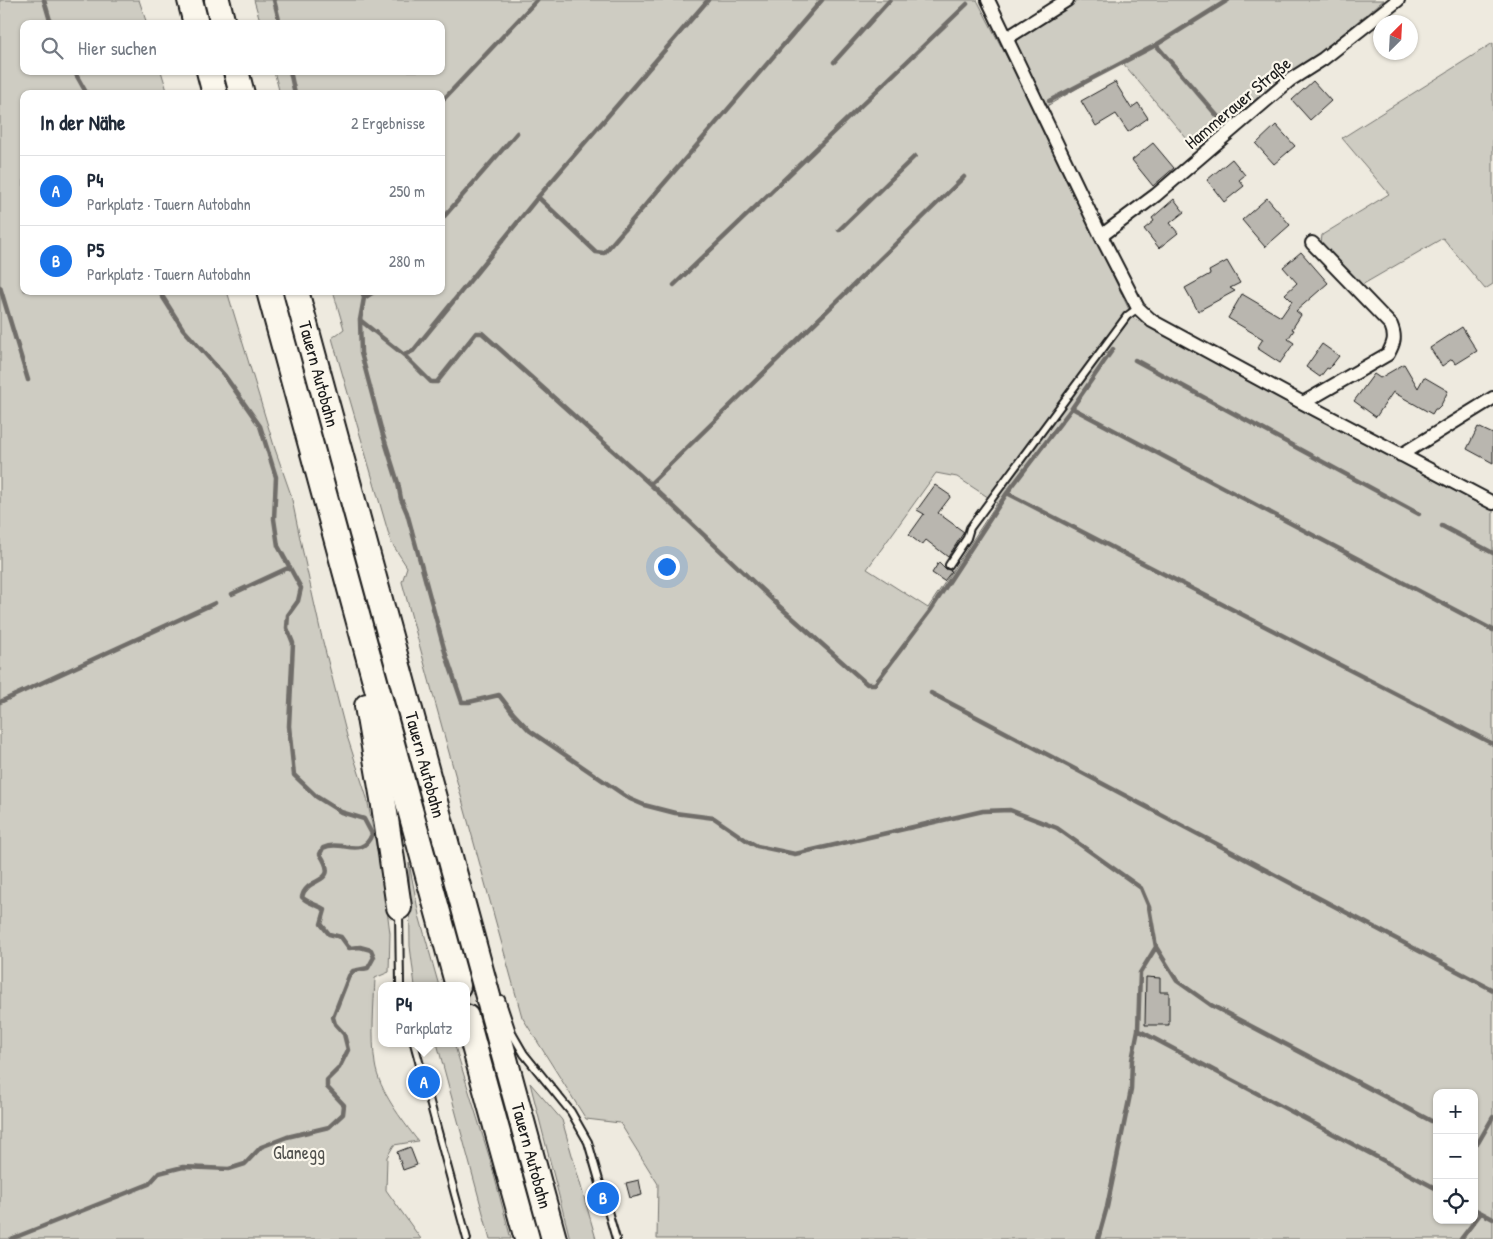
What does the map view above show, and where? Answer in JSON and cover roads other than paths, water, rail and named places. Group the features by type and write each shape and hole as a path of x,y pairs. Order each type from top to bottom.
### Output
{"highway":[{"path":"190,0 195,20"},
{"path":"217,0 222,20"},
{"path":"210,75 214,90"},
{"path":"237,75 241,90"},
{"name":"Tauern Autobahn","path":"270,295 457,982"},
{"name":"Tauern Autobahn","path":"297,295 554,1239"},
{"path":"362,634 355,653 371,723 399,907"},
{"path":"483,977 501,999"},
{"name":"Tauern Autobahn","path":"470,1032 527,1239"}],"street":[{"path":"988,0 1101,236 1138,308 1152,321 1493,503"},
{"path":"1007,38 1067,0"},
{"name":"Hammerauer Straße","path":"1101,236 1156,195 1290,80 1323,59 1398,0"},
{"path":"1303,403 1388,354 1394,343 1391,325 1312,243"},
{"path":"1401,455 1493,398"}],"lane":[{"path":"949,565 967,538 970,528 1127,316 1138,308"},
{"path":"399,907 400,982"},
{"path":"501,999 513,1035 524,1054 571,1112 588,1142 616,1239"},
{"path":"415,1047 467,1239"}],"waterway":[{"path":"44,0 50,20"},
{"path":"274,0 279,20"},
{"path":"445,98 537,0"},
{"path":"404,355 413,351 538,197 708,0"},
{"path":"538,197 596,252 604,253 822,0"},
{"path":"834,62 890,0"},
{"path":"1049,101 1156,45 1228,0"},
{"path":"674,285 967,4"},
{"path":"1156,45 1226,126"},
{"path":"76,75 85,90"},
{"path":"291,75 294,90"},
{"path":"445,215 517,133"},
{"path":"839,230 915,156"},
{"path":"650,484 964,177"},
{"path":"0,287 28,380"},
{"path":"11,1239 149,1184 159,1173 183,1167 229,1169 245,1164 261,1147 287,1137 329,1127 343,1114 344,1105 327,1087 327,1080 339,1068 348,1050 344,1034 335,1024 333,1017 349,976 353,971 368,968 374,957 371,950 360,947 349,948 341,937 329,934 321,924 325,910 302,897 310,885 325,876 327,871 320,854 323,848 330,846 363,846 368,842 372,834 364,819 341,812 317,797 294,775 289,726 293,643 287,628 288,615 298,601 301,588 278,546 274,519 276,477 260,426 225,376 183,329 162,295"},
{"path":"363,295 360,320 361,353 445,652 462,702 499,695 530,731 630,799 644,805 675,813 714,818 757,846 795,854 983,811 1010,810 1057,828 1141,888 1149,907 1156,947 1177,981 1211,1005 1433,1122"},
{"path":"364,298 369,295"},
{"path":"360,320 404,355 431,382 437,382 476,333 482,333 650,484 779,606 867,684 875,684 930,611 1007,493 1072,408 1113,349"},
{"path":"1135,360 1419,514"},
{"path":"1072,408 1493,630"},
{"path":"1007,493 1493,744"},
{"path":"1442,526 1493,553"},
{"path":"232,594 290,567"},
{"path":"0,702 215,603"},
{"path":"931,693 1493,990"},
{"path":"1098,1239 1107,1207 1131,1090 1132,1060 1138,1030 1140,973 1156,947"},
{"path":"1138,1030 1433,1187"},
{"path":"1478,1143 1493,1117"},
{"path":"1478,1211 1493,1219"},
{"path":"1461,1239 1481,1213"}],"place":[{"name":"P4","path":"424,1082"},
{"name":"P5","path":"603,1198"}],"park label":[{"name":"Glanegg","path":"299,1153"}]}
